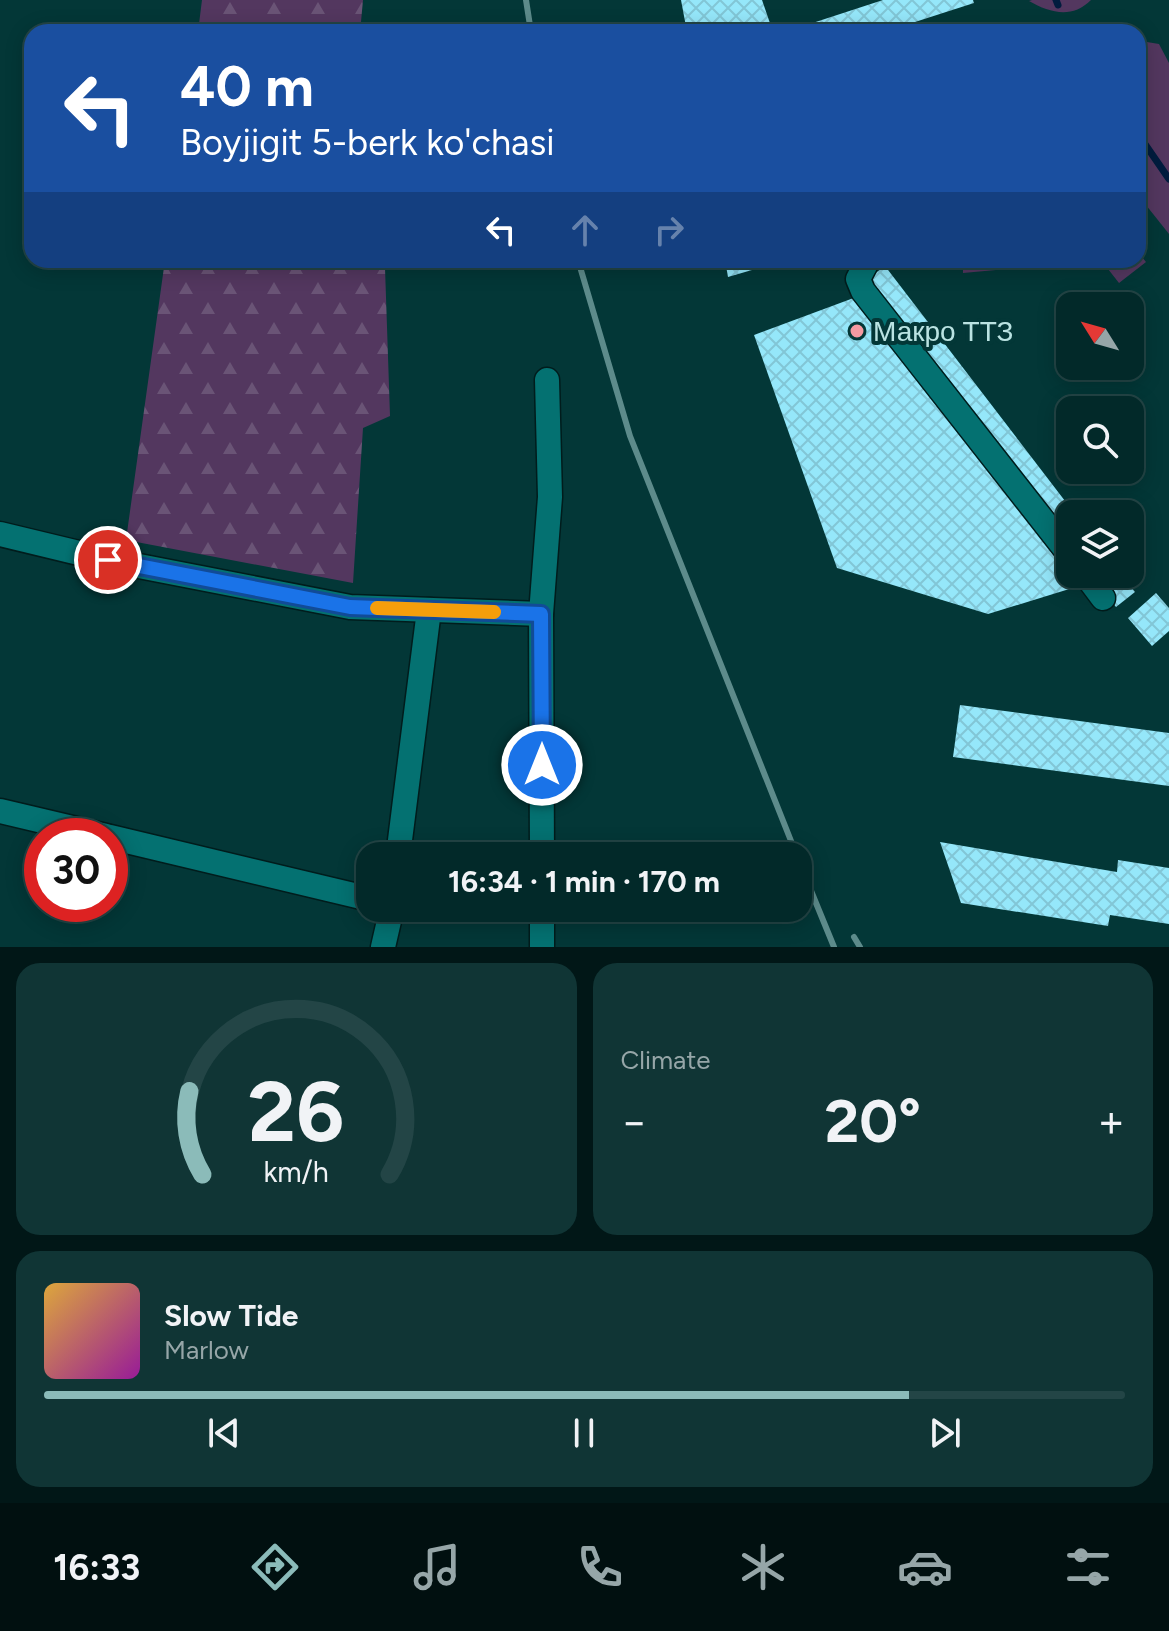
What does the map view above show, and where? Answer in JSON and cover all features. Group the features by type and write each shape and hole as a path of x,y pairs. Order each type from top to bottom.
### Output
{"street":[{"path":"864,268 858,279 863,291 1056,537"},
{"path":"542,842 541,614 550,497 547,380"},
{"path":"0,534 108,560 350,607 541,614"},
{"path":"1096,588 1103,598"},
{"path":"400,842 429,610"},
{"path":"0,811 30,818"},
{"path":"128,841 356,896"},
{"path":"383,947 389,922"},
{"path":"542,922 542,947"}],"green space":[{"path":"202,0 363,0 361,24 199,24"},
{"path":"1091,0 1076,10 1061,12 1045,9 1029,1"},
{"path":"1146,43 1159,44 1169,63 1169,234 1146,205"},
{"path":"164,268 385,268 390,416 363,428 353,583 126,540"},
{"path":"963,268 1017,268 963,273"},
{"path":"1107,268 1138,268 1119,283"}],"building":[{"path":"681,0 762,0 770,24 686,24"},
{"path":"883,0 973,0 974,3 909,24 810,24"},
{"path":"726,268 759,268 728,277"},
{"path":"882,268 887,268 1064,500 1056,500 1056,528 866,280"},
{"path":"859,296 1056,556 1056,588 1072,588 988,614 837,568 754,335"},
{"path":"1102,588 1132,588 1135,592 1116,607"},
{"path":"1156,593 1169,608 1169,631 1152,646 1128,618"},
{"path":"960,705 1169,733 1169,786 953,757"},
{"path":"940,842 1117,872 1118,860 1169,868 1169,924 1110,915 1108,926 961,903"}],"waterway":[{"path":"1056,0 1058,5"},
{"path":"1146,146 1169,179"}],"railway":[{"path":"526,0 530,24"},
{"path":"580,268 630,436 791,842"},
{"path":"812,893 834,947"},
{"path":"854,937 860,947"}],"slow traffic":[{"path":"377,608 494,612"}],"place":[{"name":"Макро ТТЗ","path":"857,331"}],"route":[{"path":"108,560 350,607 541,614 542,765"}]}
